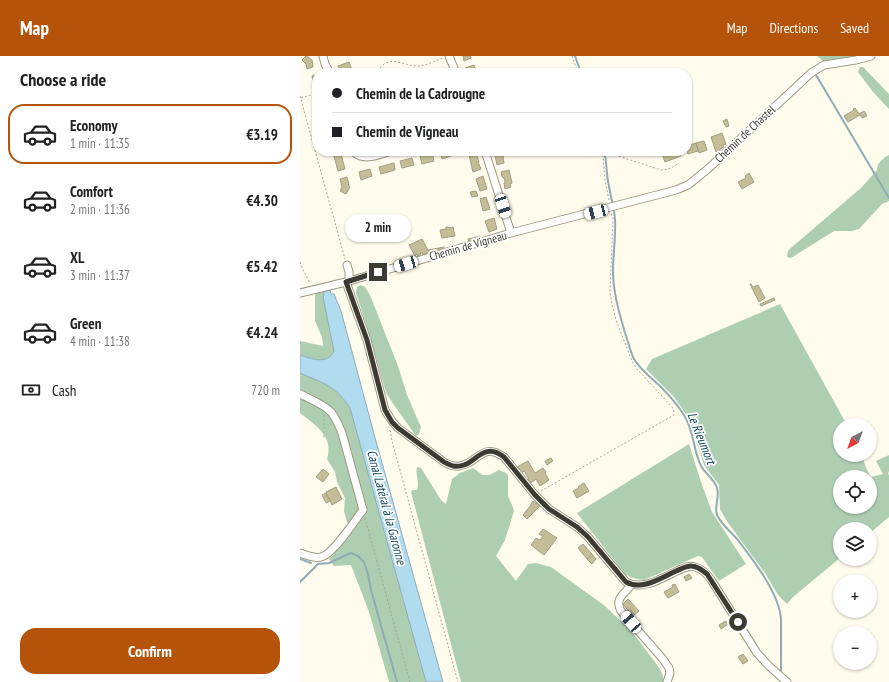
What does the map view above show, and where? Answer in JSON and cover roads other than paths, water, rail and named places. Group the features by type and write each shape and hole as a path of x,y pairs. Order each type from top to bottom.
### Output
{"street":[{"path":"323,56 327,68"},
{"name":"Chemin de Chastel","path":"613,207 676,190 688,185 709,168 811,73 824,65 871,56"},
{"path":"446,57 453,68"},
{"path":"359,156 372,156"},
{"path":"487,156 512,233"},
{"name":"Chemin de Vigneau","path":"301,292 312,291 512,233 613,207"},
{"path":"347,265 349,272 348,281 367,340 385,410 392,422 398,428 444,462 452,466 464,465 486,451 498,452 504,457 535,495 549,509 577,527 588,537 626,582 631,585 644,585 684,567 690,566 702,570 712,581 757,653 787,682"},
{"path":"300,394 324,406 331,412 338,422 363,510 327,555 313,557 300,553"},
{"path":"631,585 619,599 618,606 669,668 670,673 667,682"}],"water":[{"name":"Canal Latéral à la Garonne","path":"330,290 331,294 334,294 341,311 443,682 426,682 350,408 334,390 300,373 300,355 319,360 328,358 334,351 323,297 323,292"}],"waterway":[{"name":"Le Rieumort","path":"575,56 579,68"},
{"path":"816,75 889,198"},
{"name":"Le Rieumort","path":"605,156 607,177 615,219 613,271 614,287 630,349 639,366 666,392 684,415 690,427 698,460 714,482 718,491 716,508 717,515 758,567 771,588 776,599 781,619 781,674"},
{"path":"300,582 318,564 329,563 351,553 358,556 364,562 397,682"},
{"path":"300,559 311,563"}]}
